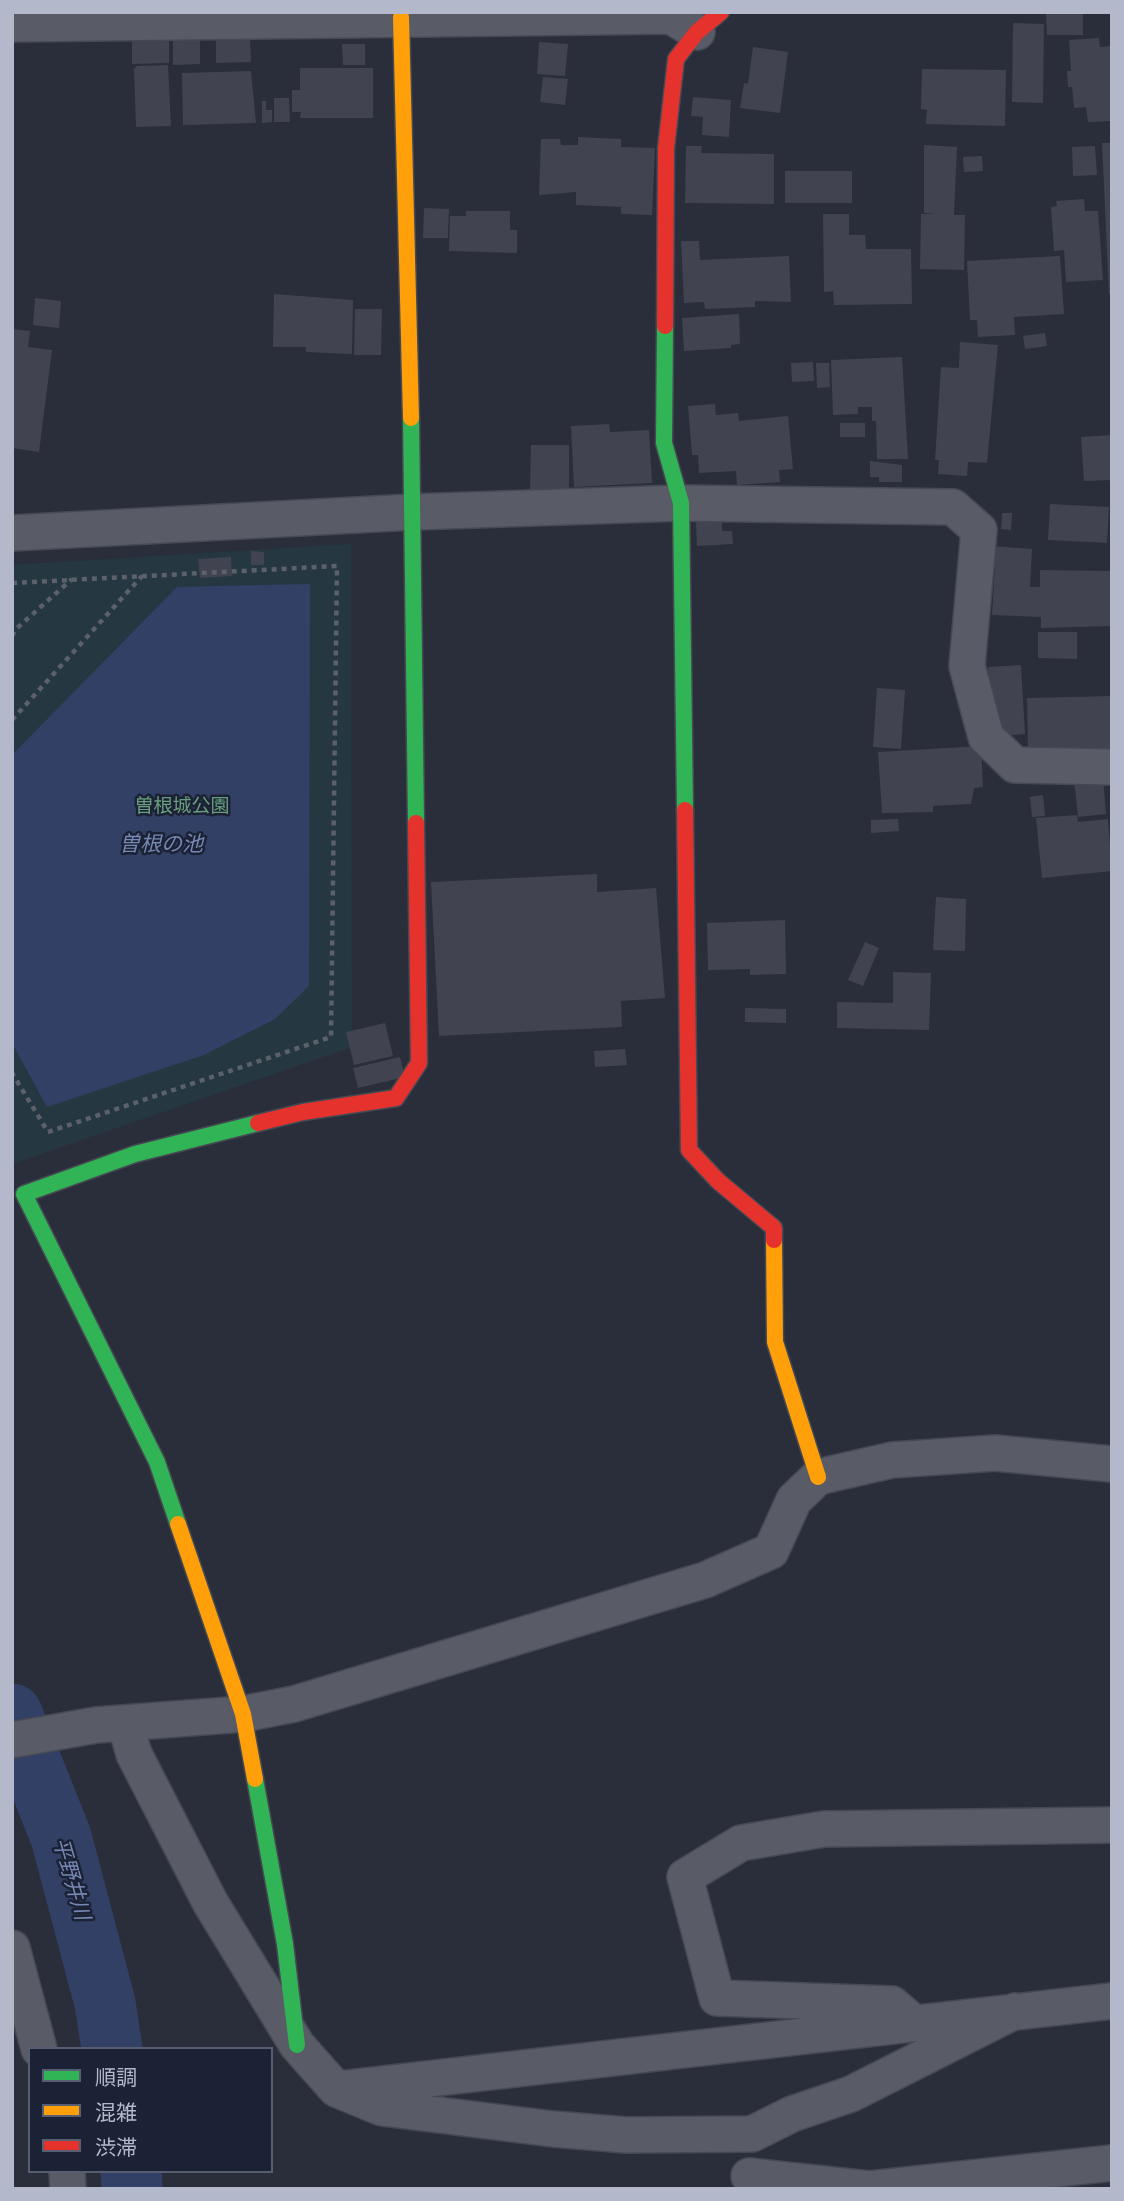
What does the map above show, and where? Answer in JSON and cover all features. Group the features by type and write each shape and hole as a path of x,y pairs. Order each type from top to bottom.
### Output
{"street":[{"path":"12,24 401,17 671,16 709,22"},
{"path":"297,2045 285,1944 243,1714 158,1462 24,1194 135,1154 303,1112 396,1098 419,1063 413,512 401,17"},
{"path":"709,22 676,59 666,148 664,443 681,503 689,1150 718,1181 774,1228 775,1342 818,1477"},
{"path":"12,533 413,512 681,503 953,507 979,530 967,666 986,737 1015,765 1112,767"},
{"path":"12,1740 110,1724 243,1714 294,1704 705,1580 771,1551 794,1500 818,1477 892,1460 995,1453 1112,1464"},
{"path":"110,1724 134,1754 209,1902 297,2045 336,2089 382,2108 626,2135 752,2134 792,2114 851,2094 1015,2011"},
{"path":"913,2023 892,2004 717,1998 685,1877 741,1843 824,1829 1112,1825"},
{"path":"12,1948 38,2047"},
{"path":"336,2089 1112,2001"},
{"path":"752,2134 748,2182 869,2189 1112,2163"}],"path":[{"path":"12,583 337,566 331,1037 48,1132 12,1073"},
{"path":"12,720 142,576"},
{"path":"12,636 16,629 72,579"}],"green space":[{"name":"曽根の池","path":"351,544 352,1047 12,1164 12,565"}],"water":[{"name":"曽根の池","path":"310,584 309,986 275,1019 204,1055 47,1107 12,1043 12,755 177,587"}],"building":[{"path":"1046,12 1083,12 1083,35 1047,35"},
{"path":"1013,23 1044,24 1043,103 1012,102"},
{"path":"250,37 251,62 216,63 216,38"},
{"path":"1099,38 1100,47 1112,46 1112,121 1088,122 1086,107 1074,108 1072,87 1068,87 1067,71 1071,71 1069,40"},
{"path":"169,39 169,63 132,64 132,40"},
{"path":"173,39 200,39 200,64 173,65"},
{"path":"539,42 568,44 565,76 537,74"},
{"path":"342,44 365,44 365,65 343,65"},
{"path":"753,47 788,52 780,113 740,108 744,83 748,84"},
{"path":"168,65 171,126 136,127 134,69 137,66"},
{"path":"300,68 373,68 373,118 300,118 301,112 292,112 292,90 300,90"},
{"path":"922,69 1006,70 1005,126 926,124 927,110 921,109"},
{"path":"251,71 256,123 183,125 182,73"},
{"path":"543,77 568,79 565,105 540,102"},
{"path":"693,97 731,100 729,137 702,135 703,117 691,116"},
{"path":"274,98 289,98 290,122 274,122"},
{"path":"262,101 266,101 266,110 272,110 272,122 262,123"},
{"path":"578,137 621,139 621,147 655,148 652,215 621,214 621,207 576,205 576,192 539,195 541,139 560,139 561,145 578,145"},
{"path":"1102,143 1112,143 1112,294 1109,294"},
{"path":"924,145 957,147 954,215 965,215 964,270 920,269 921,214 936,214 924,213"},
{"path":"686,146 702,146 701,153 774,154 774,204 685,203"},
{"path":"1095,146 1097,175 1073,176 1072,147"},
{"path":"982,156 983,171 964,172 963,157"},
{"path":"785,171 852,171 852,203 785,203"},
{"path":"1084,199 1085,211 1098,211 1103,280 1066,282 1064,250 1054,251 1051,207 1057,206 1056,201"},
{"path":"424,208 449,209 448,238 423,238"},
{"path":"466,211 510,211 510,230 517,230 517,253 449,251 450,216 466,216"},
{"path":"823,214 849,214 849,235 865,235 866,249 911,249 912,304 834,305 833,291 824,292"},
{"path":"681,241 699,241 700,260 789,256 791,302 755,301 755,307 705,309 704,302 684,303"},
{"path":"1060,256 1064,314 1014,317 1015,335 978,337 977,320 970,320 967,261"},
{"path":"274,294 353,300 352,354 306,352 306,347 273,347"},
{"path":"35,298 61,301 59,328 33,325"},
{"path":"355,309 382,309 381,355 354,355"},
{"path":"739,314 740,344 731,345 731,348 684,351 682,318"},
{"path":"12,329 30,331 28,347 52,350 39,452 12,448"},
{"path":"1045,333 1047,346 1025,349 1023,336"},
{"path":"960,342 998,345 987,463 968,462 967,476 938,474 939,460 935,460 941,367 959,368"},
{"path":"902,357 908,459 877,459 876,421 872,421 872,407 858,407 858,414 833,415 831,360"},
{"path":"813,362 814,381 792,382 791,363"},
{"path":"816,363 829,363 830,387 817,388"},
{"path":"715,404 716,415 738,413 739,421 788,416 793,469 779,470 780,482 737,485 736,471 699,473 698,455 692,455 688,406"},
{"path":"840,423 865,423 865,437 840,437"},
{"path":"609,424 610,432 649,430 652,483 574,487 571,426"},
{"path":"1112,435 1112,480 1084,481 1081,437"},
{"path":"531,445 569,445 569,489 530,489"},
{"path":"870,461 902,465 902,482 879,482 879,477 870,477"},
{"path":"1050,504 1109,507 1107,543 1048,540"},
{"path":"1002,513 1012,513 1011,530 1001,529"},
{"path":"722,520 722,531 732,531 733,544 697,546 696,522"},
{"path":"992,546 1032,549 1030,587 1040,587 1040,570 1112,571 1112,626 1041,628 1041,617 992,615 995,566 991,566"},
{"path":"251,551 264,552 264,565 251,565"},
{"path":"231,557 232,576 200,578 198,559"},
{"path":"1038,632 1077,632 1077,659 1038,658"},
{"path":"1021,665 1025,734 1000,736 999,714 990,715 988,667"},
{"path":"877,688 905,690 901,749 873,747"},
{"path":"1112,696 1112,753 1037,755 1037,748 1028,749 1027,698"},
{"path":"981,746 983,787 974,788 971,804 933,806 933,812 882,813 878,752"},
{"path":"1103,778 1106,814 1078,817 1074,780"},
{"path":"1043,795 1045,816 1032,817 1030,797"},
{"path":"1077,815 1078,822 1108,819 1112,871 1042,878 1036,818"},
{"path":"898,819 899,831 871,833 871,820"},
{"path":"597,874 597,892 656,888 665,998 621,1001 622,1027 439,1036 431,882"},
{"path":"936,897 966,899 965,951 933,950"},
{"path":"785,920 786,974 750,975 750,969 708,970 707,923"},
{"path":"865,942 879,948 863,986 848,980"},
{"path":"893,972 931,973 929,1030 837,1028 837,1002 893,1003"},
{"path":"745,1008 786,1009 786,1023 745,1022"},
{"path":"385,1023 393,1056 354,1065 346,1032"},
{"path":"625,1049 627,1065 595,1067 594,1051"},
{"path":"400,1057 405,1077 358,1088 353,1068"}],"waterway":[{"name":"平野井川","path":"12,1714 61,1837 105,2003 112,2047"},
{"name":"平野井川","path":"131,2173 132,2189"}],"traffic: fast":[{"path":"665,326 664,443 681,503 685,810"},
{"path":"411,418 416,823"},
{"path":"178,1524 157,1462 24,1194 135,1154 258,1123"},
{"path":"255,1779 285,1944 297,2045"}],"traffic: slow":[{"path":"401,17 411,418"},
{"path":"774,1240 775,1342 818,1477"},
{"path":"178,1524 243,1714 255,1779"}],"traffic: jam":[{"path":"665,326 666,148 676,59 697,32 721,12"},
{"path":"685,810 689,1150 718,1181 774,1228 774,1240"},
{"path":"258,1123 303,1112 396,1098 419,1063 416,823"}],"park label":[{"name":"曽根城公園","path":"182,806"}]}
